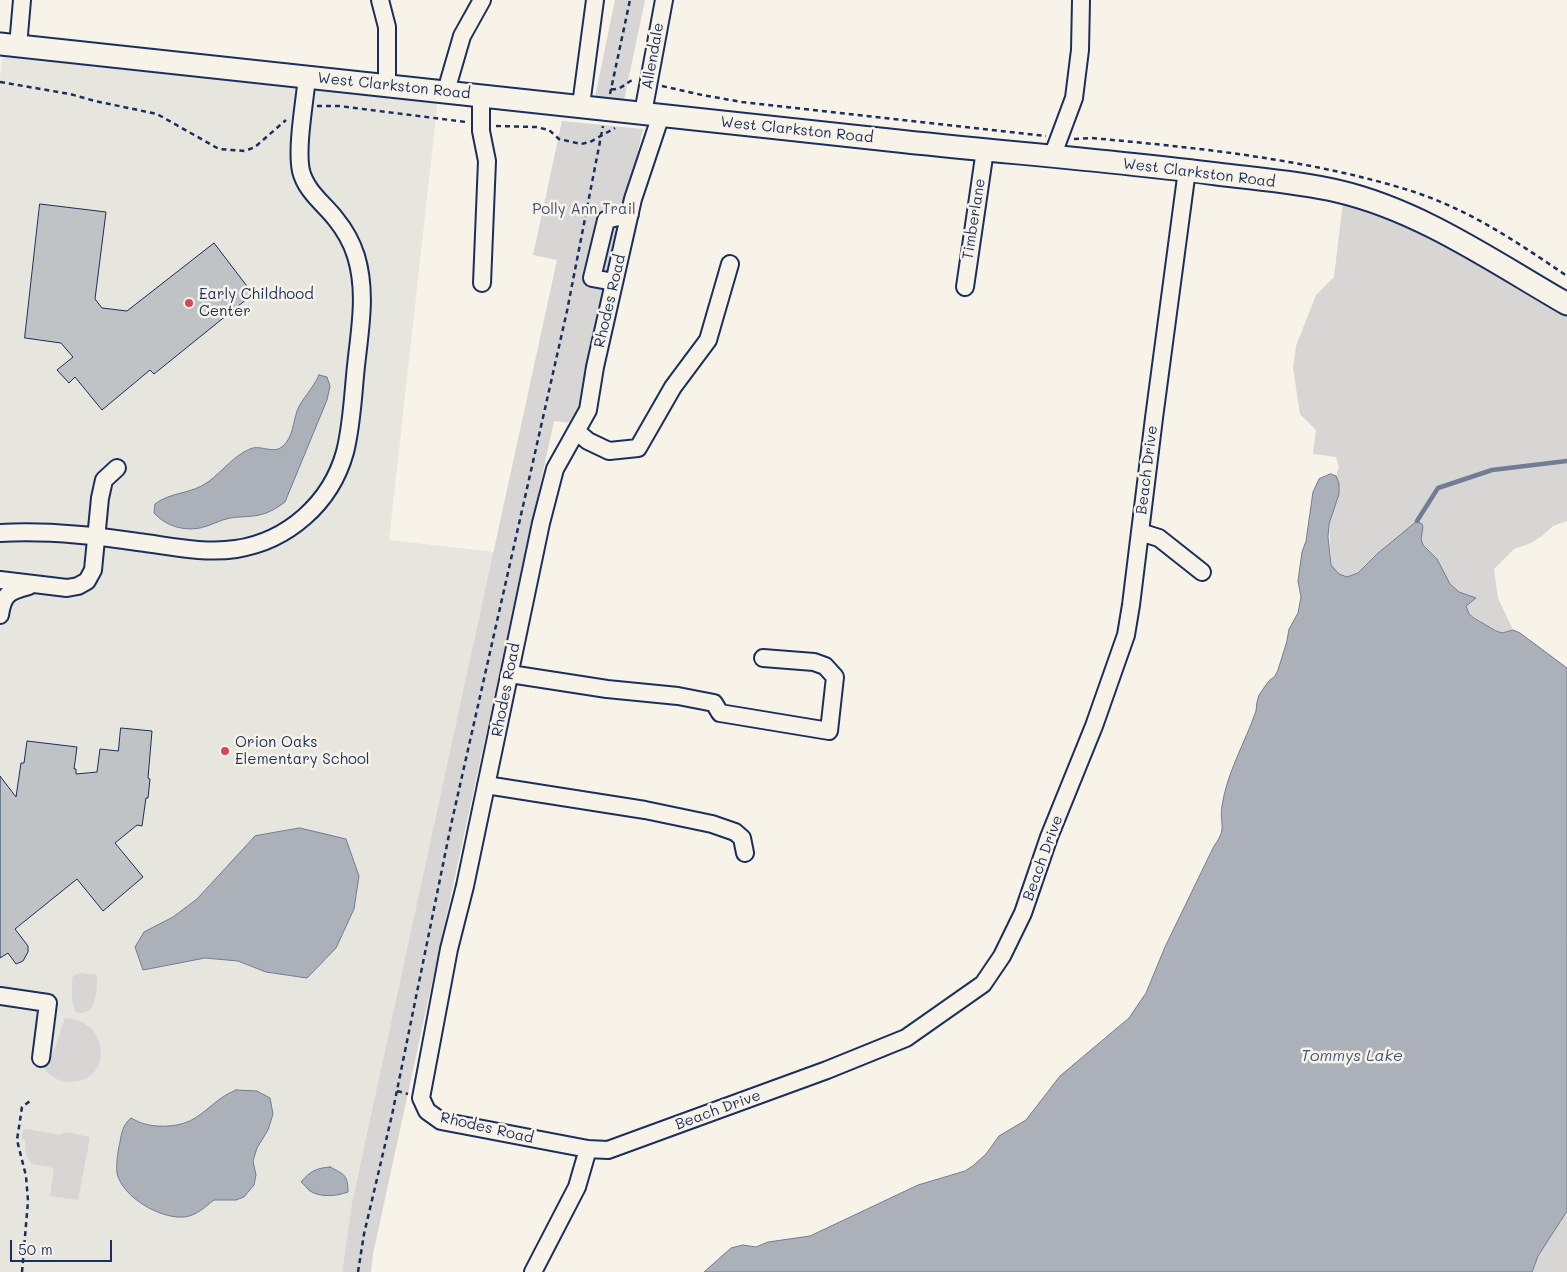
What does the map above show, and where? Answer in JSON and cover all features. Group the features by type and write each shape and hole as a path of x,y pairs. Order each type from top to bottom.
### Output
{"main road":[{"name":"West Clarkston Road","path":"9,45 581,105 985,150 1188,170 1337,191 1378,203 1419,221 1474,250 1567,304"}],"street":[{"path":"9,45 22,0"},
{"path":"380,0 387,26 387,85"},
{"path":"446,91 462,36 482,0"},
{"path":"581,105 595,0"},
{"name":"Allendale","path":"652,114 664,0"},
{"path":"1052,157 1074,98 1080,50 1081,0"},
{"path":"0,533 75,534 207,550 244,548 275,537 296,524 322,499 338,473 347,440 359,340 362,289 358,264 345,232 303,178 299,154 308,76"},
{"path":"481,95 481,124 487,162 482,282"},
{"name":"Rhodes Road","path":"588,1149 441,1120 427,1111 421,1098 448,948 465,886 540,523 555,469 588,410 595,367 652,114"},
{"name":"Timberlane","path":"965,287 985,150"},
{"name":"Beach Drive","path":"588,1149 608,1150 828,1070 906,1038 983,984 1002,956 1023,913 1049,837 1094,726 1126,636 1188,170"},
{"path":"614,282 592,278 606,220 630,214"},
{"path":"576,431 588,441 609,451 638,448 673,388 708,340 730,264"},
{"path":"0,580 67,588 78,586 89,579 93,570 104,480 117,468"},
{"path":"1140,532 1159,538 1202,572"},
{"path":"0,615 3,601 9,593 36,585"},
{"path":"510,674 607,689 678,696 714,703 720,713 829,731 835,677 825,666 814,662 763,658"},
{"path":"486,785 610,804 712,824 735,832 742,838 745,853"},
{"path":"0,996 48,1003 41,1058"},
{"path":"533,1272 577,1187 588,1149"}],"path":[{"path":"358,1272 364,1234 394,1107 452,825 567,311 630,0"},
{"path":"0,82 70,94 157,114 219,148 231,150 245,151 255,147 287,120 292,104 339,106 481,124 536,127 549,130 559,139 580,144 590,142 618,127"},
{"path":"22,1272 28,1202 26,1176 17,1140 22,1107 30,1101"}],"shaded area":[{"name":"Orion Oaks Elementary School","path":"3,53 438,98 389,540 494,552 358,1173 342,1272 0,1272 0,78"}],"green space":[{"path":"615,0 645,0 624,100 595,97"},
{"name":"Polly Ann Trail","path":"562,121 643,129 579,424 554,421 373,1254 371,1272 342,1272 352,1204 365,1142 557,260 533,255"},
{"name":"Tommys Lake","path":"1343,201 1388,216 1444,242 1567,315 1567,521 1553,526 1531,543 1514,549 1494,569 1498,598 1513,630 1502,633 1496,631 1469,614 1448,644 1567,739 1567,1272 1223,1272 1331,565 1329,524 1339,488 1336,476 1339,467 1336,457 1313,454 1316,430 1300,414 1293,368 1296,346 1316,295 1334,277"},
{"path":"79,973 97,975 96,994 92,1007 83,1013 76,1012 72,1002 72,980 73,976"},
{"path":"65,1018 80,1021 92,1029 98,1040 101,1052 99,1063 93,1073 83,1080 68,1082 59,1080 40,1063 55,1048"},
{"path":"23,1130 60,1135 66,1132 90,1137 78,1200 50,1196 54,1168 32,1164 26,1155 25,1140 22,1139"}],"water":[{"path":"319,375 327,377 330,386 327,400 285,502 264,514 230,518 194,529 181,528 169,524 154,513 155,504 167,497 202,486 244,452 254,448 275,450 283,446 291,434 299,406"},
{"name":"Tommys Lake","path":"1331,474 1336,476 1339,483 1339,494 1329,524 1328,537 1331,565 1339,574 1347,577 1358,573 1377,554 1417,521 1423,527 1421,539 1423,545 1437,559 1450,584 1459,592 1476,598 1466,606 1469,614 1496,631 1502,633 1513,630 1520,633 1567,668 1567,1211 1538,1256 1532,1272 704,1272 731,1248 743,1245 756,1247 768,1242 810,1236 918,1185 965,1171 986,1154 999,1136 1026,1120 1060,1076 1129,1018 1146,993 1165,947 1221,834 1221,812 1224,793 1232,769 1252,723 1259,695 1278,670 1289,629 1298,613 1301,597 1298,581 1313,492 1319,479"},
{"path":"300,828 346,839 359,876 354,909 336,948 307,978 266,972 238,961 205,958 143,970 135,947 144,932 173,917 197,899 255,836"},
{"path":"236,1090 257,1091 270,1098 273,1114 268,1130 257,1148 253,1161 256,1175 254,1185 244,1197 236,1200 214,1200 192,1215 174,1217 143,1205 126,1190 120,1182 117,1173 117,1161 122,1131 131,1118 143,1124 157,1126 184,1123 195,1118 224,1096"},
{"path":"330,1167 339,1171 346,1178 348,1192 339,1195 319,1195 310,1191 301,1182 314,1171"}],"building":[{"name":"Early Childhood Center","path":"40,204 106,212 95,299 102,308 127,311 214,243 253,294 154,374 150,370 102,410 75,377 69,383 57,370 73,357 61,343 25,338"},
{"path":"121,728 152,731 148,798 146,798 142,826 137,825 115,843 143,877 103,911 77,879 15,929 28,946 28,952 23,961 16,964 8,953 0,958 0,776 16,797 21,763 24,763 27,741 77,747 74,769 76,769 76,774 97,772 100,749 118,751"}],"waterway":[{"path":"1417,521 1438,488 1492,470 1567,461"}],"place":[{"name":"Early Childhood Center","path":"189,303"},
{"name":"Orion Oaks Elementary School","path":"225,751"}]}
